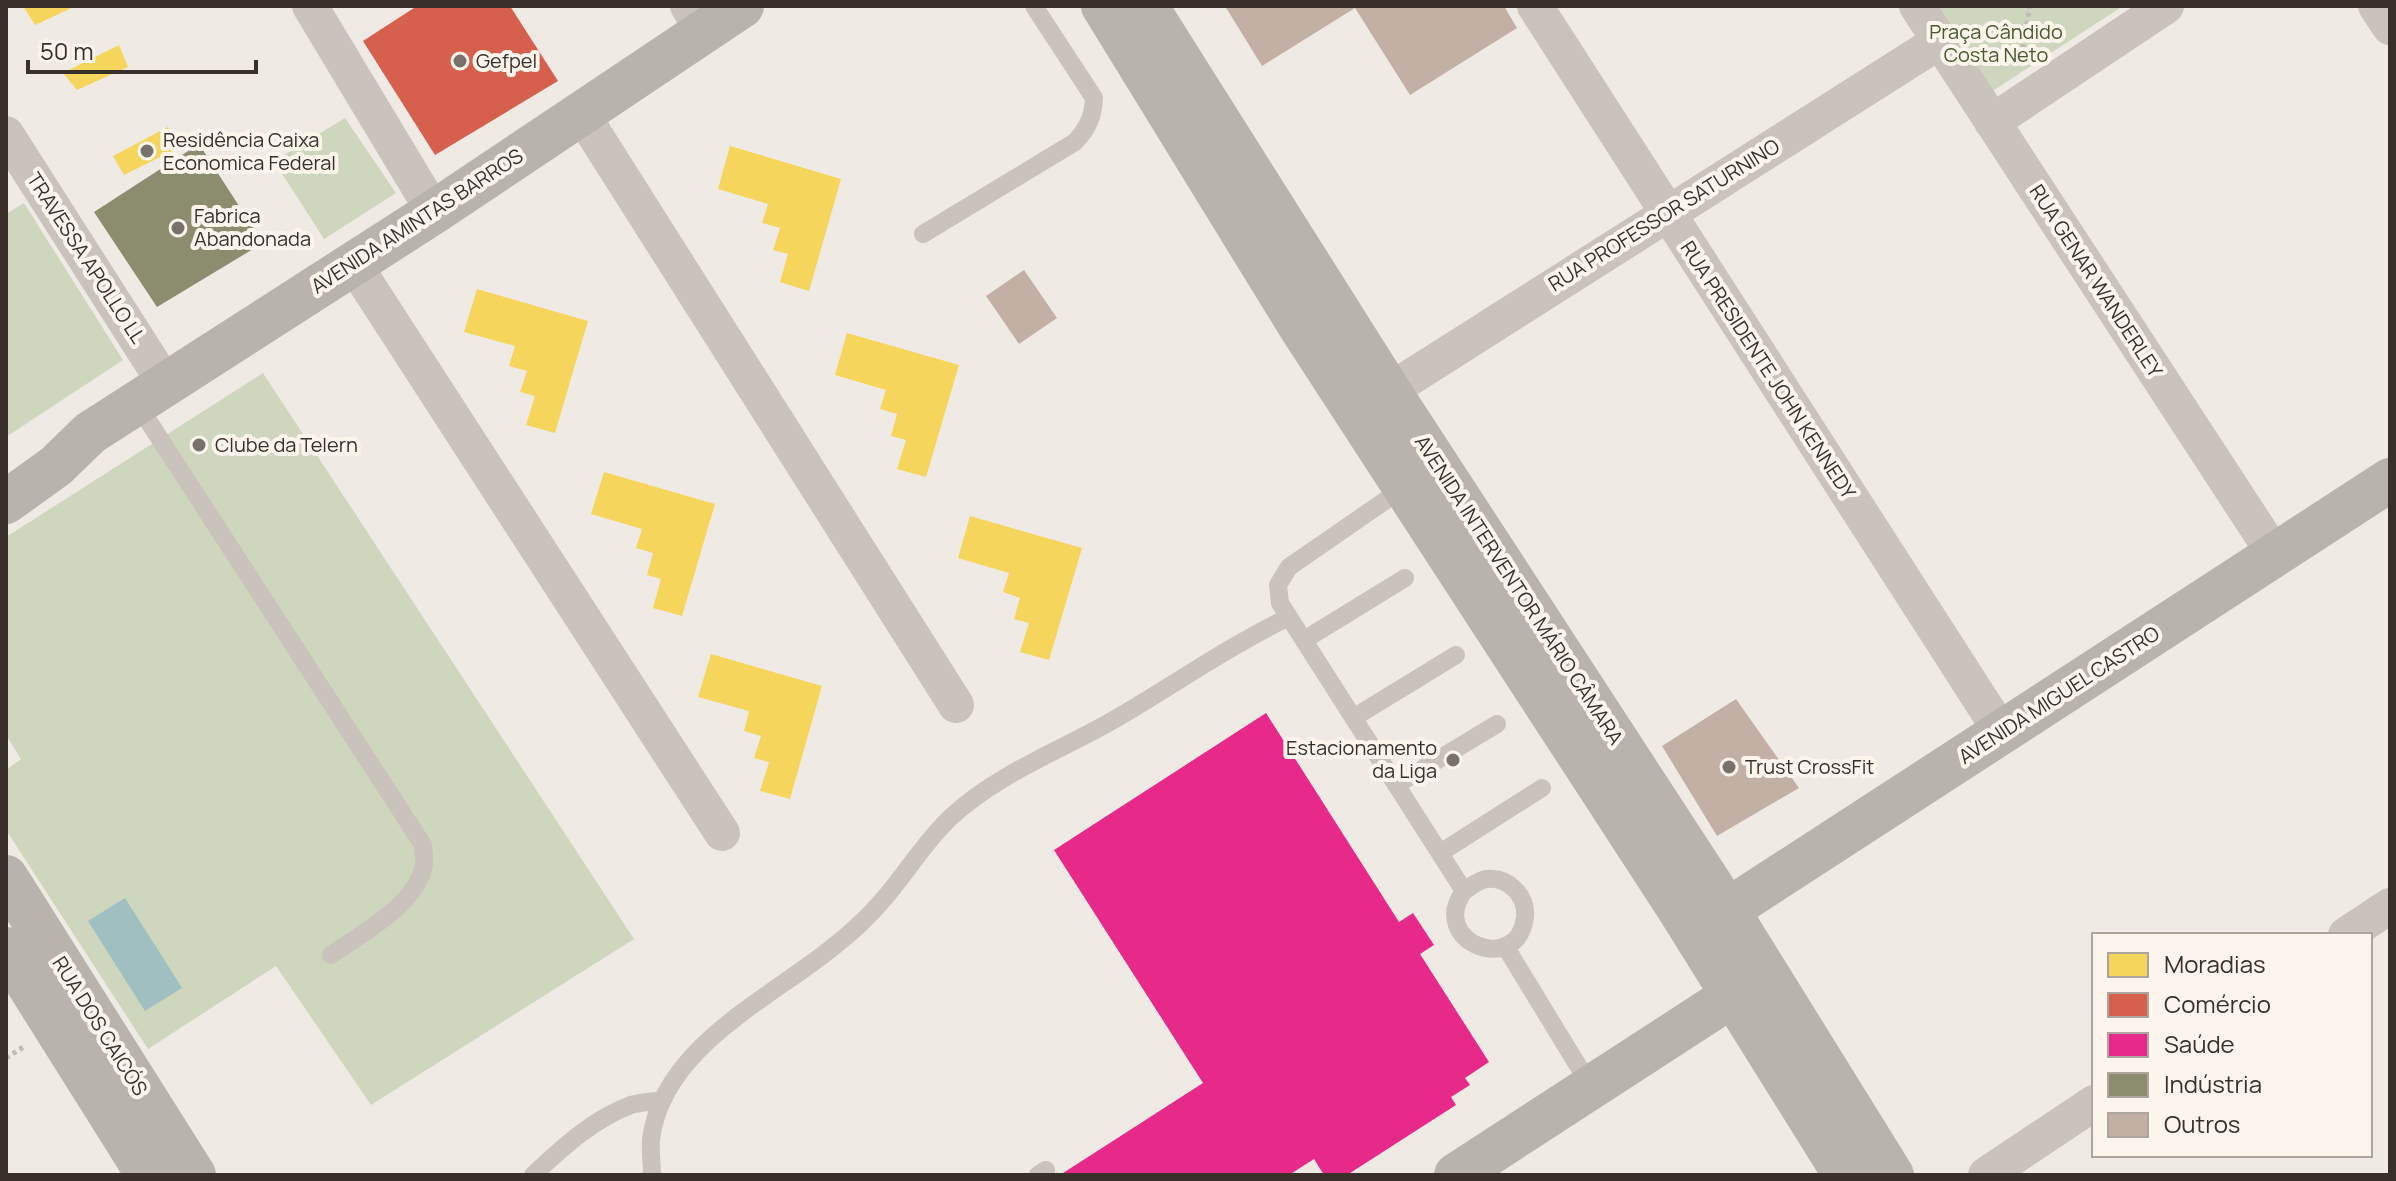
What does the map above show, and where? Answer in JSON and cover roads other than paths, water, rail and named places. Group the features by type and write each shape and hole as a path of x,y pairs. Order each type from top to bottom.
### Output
{"main road":[{"name":"AVENIDA AMINTAS BARROS","path":"6,502 56,466 90,433 434,212 581,113 696,18 742,6"},
{"name":"AVENIDA INTERVENTOR MÁRIO CÂMARA","path":"1103,6 1301,328 1724,979 1845,1175"},
{"name":"AVENIDA INTERVENTOR MÁRIO CÂMARA","path":"1146,6 1389,391 1728,911 1892,1175"},
{"name":"AVENIDA AMINTAS BARROS","path":"6,475 44,451 90,433"},
{"name":"AVENIDA MIGUEL CASTRO","path":"1728,911 2390,480"},
{"name":"RUA DOS CAICÓS","path":"6,877 194,1175"},
{"path":"1728,911 1717,917 1711,926 1709,941 1724,979 1744,988 1750,980 1756,957"},
{"name":"RUA DOS CAICÓS","path":"11,968 148,1175"},
{"path":"1456,1175 1591,1087 1724,979"}],"street":[{"path":"310,6 434,212"},
{"name":"RUA PRESIDENTE JOHN KENNEDY","path":"1535,6 2002,733"},
{"name":"RUA GENAR WANDERLEY","path":"1917,6 2275,555"},
{"path":"1992,122 2166,6"},
{"path":"2376,6 2390,27"},
{"name":"RUA PROFESSOR SATURNINO","path":"1389,391 1940,41"},
{"path":"581,113 956,705"},
{"name":"TRAVESSA APOLLO LL","path":"6,134 151,392"},
{"path":"353,263 722,833"},
{"path":"2349,933 2389,908"},
{"path":"1986,1175 2092,1104"}],"lane":[{"path":"923,234 1075,142 1087,129 1094,98 1034,6"},
{"path":"151,392 423,845 425,862 418,883 404,902 331,955"},
{"path":"1405,487 1289,567 1278,585 1280,603 1464,891"},
{"path":"1304,640 1405,578"},
{"path":"652,1175 651,1138 662,1100 687,1061 720,1030 839,943 882,901 950,817 988,788 1117,718 1259,631 1289,617"},
{"path":"1353,718 1456,655"},
{"path":"1396,785 1497,724"},
{"path":"1440,853 1542,788"},
{"path":"1484,879 1503,881 1518,892 1526,909 1524,925 1515,939 1505,946 1493,950 1478,948 1465,939 1457,926 1456,910 1464,891 1484,879"},
{"path":"1505,946 1591,1087"},
{"path":"533,1175 582,1133 606,1117 634,1104 662,1100"}],"water":[{"path":"125,898 182,988 145,1011 88,921"}],"place":[{"name":"Gefpel","path":"460,61"},
{"name":"Residência Caixa Economica Federal","path":"147,151"},
{"name":"Fabrica Abandonada","path":"178,228"},
{"name":"Clube da Telern","path":"199,445"},
{"name":"Estacionamento da Liga","path":"1453,760"},
{"name":"Trust CrossFit","path":"1729,767"}],"park label":[{"name":"Praça Cândido Costa Neto","path":"1996,44"}]}
